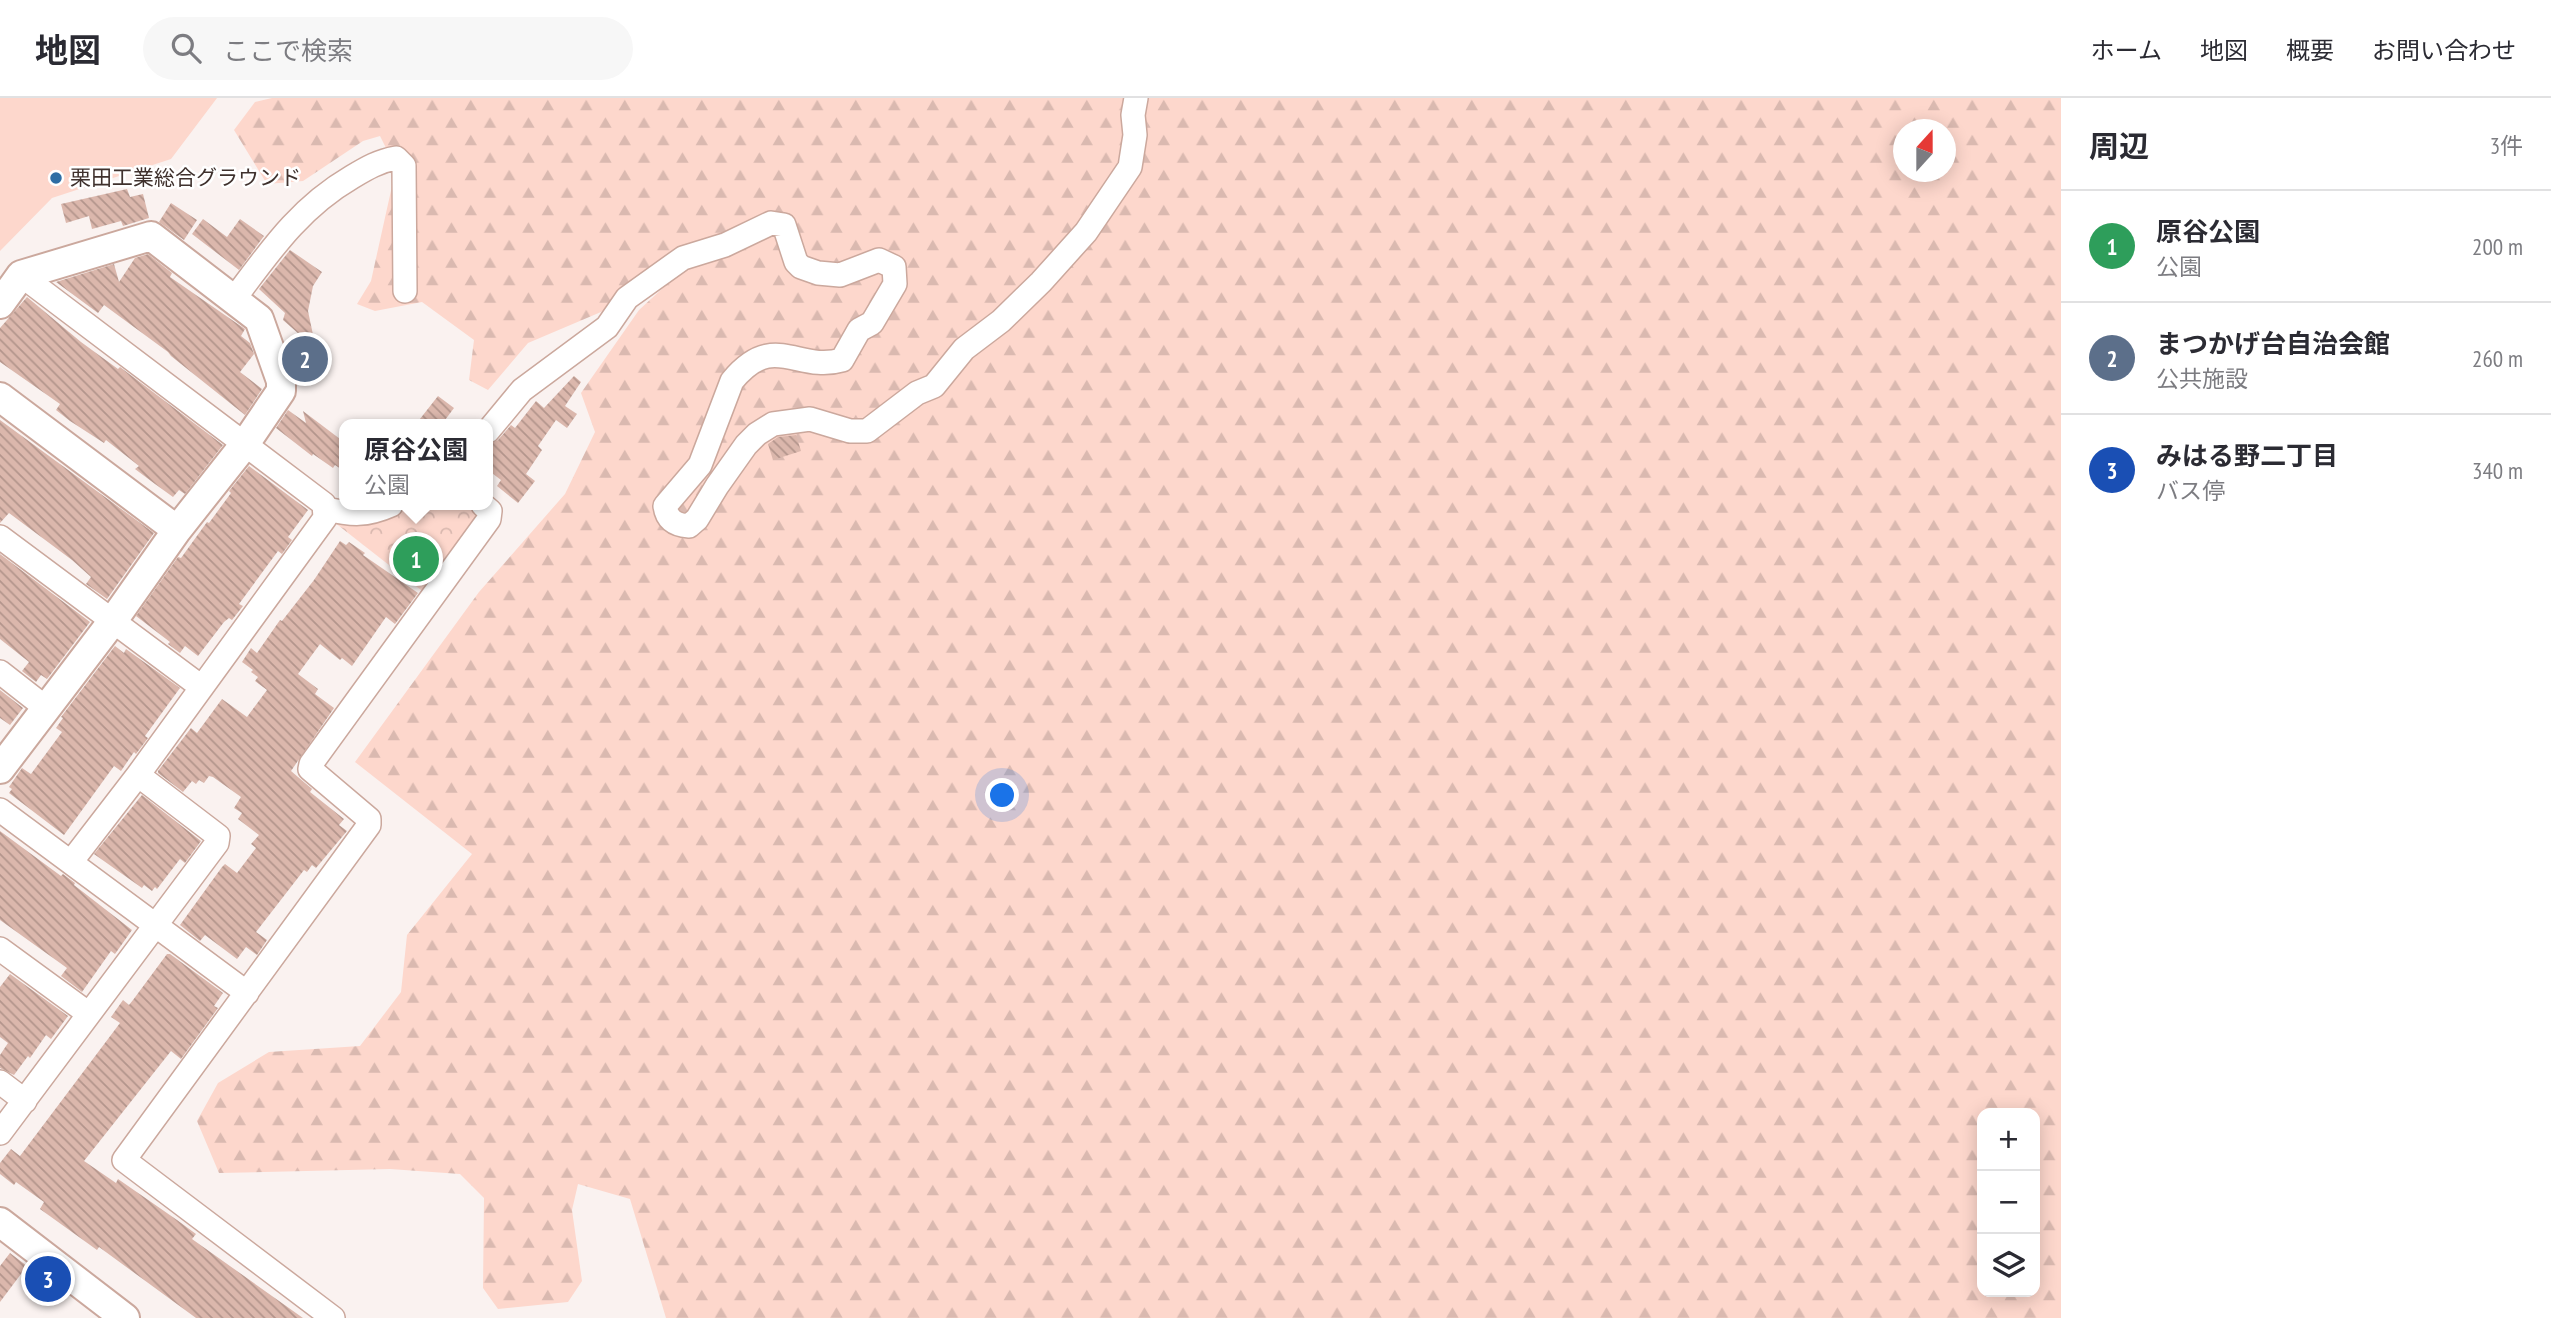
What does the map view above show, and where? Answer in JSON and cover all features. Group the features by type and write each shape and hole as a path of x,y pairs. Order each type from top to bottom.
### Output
{"street":[{"path":"493,425 522,390 607,327 627,298 683,258 725,245 771,223 784,225 796,262 801,267 839,275 879,260 894,267 895,284 873,323 859,330 842,360 823,363 777,354 763,357 742,369 732,381 700,465 665,506 670,520 679,526 689,526 697,519 746,444 773,424 810,419 850,431 867,430 917,393 934,386 964,349 1001,321 1086,232 1130,167 1135,135 1133,115 1136,98"},
{"path":"234,299 280,237 322,195 380,160 396,158 404,166 405,291"},
{"path":"0,304 21,275 151,236 259,319 281,381 281,391 245,444 177,530 112,622 0,769"},
{"path":"21,275 245,444 326,509 325,518 200,686 138,775 71,862"},
{"path":"0,397 177,530"},
{"path":"326,509 351,515 380,510"},
{"path":"333,1318 124,1160 369,825 369,819 310,769 311,765 489,519 490,510"},
{"path":"0,537 200,686"},
{"path":"0,673 46,708"},
{"path":"0,1133 217,843 218,836 138,775"},
{"path":"0,810 247,993"},
{"path":"0,949 89,1014"},
{"path":"0,1082 25,1101"},
{"path":"0,1222 125,1318"}],"green space":[{"name":"栗田工業総合グラウンド","path":"0,98 217,98 171,159 52,198 0,251"},
{"path":"272,98 2061,98 2061,1318 666,1318 630,1199 578,1184 572,1210 582,1281 568,1302 498,1309 483,1288 484,1198 460,1174 390,1169 219,1173 197,1121 218,1083 269,1052 360,1046 401,992 407,935 472,854 355,762 479,592 565,494 595,432 581,393 639,310 690,263 685,249 601,312 528,343 488,390 469,380 474,340 422,302 375,311 357,304 371,281 396,168 380,136 363,141 303,181 267,184 234,130 255,102"},
{"path":"398,510 477,512 479,519 426,594 334,522 394,513"}],"building":[{"path":"127,189 130,197 143,194 149,218 123,226 121,221 92,229 89,216 66,223 61,204"},
{"path":"171,203 197,220 184,240 159,222"},
{"path":"203,219 227,237 240,219 264,236 239,270 192,234"},
{"path":"290,250 322,272 313,286 308,311 316,349 283,320 285,313 259,289"},
{"path":"148,254 172,273 170,277 245,329 241,336 250,343 254,354 240,372 262,389 245,415 168,352 104,305 98,313 56,282 114,264 119,282 135,258"},
{"path":"27,297 81,342 118,369 120,367 223,445 185,494 179,490 173,497 135,469 139,466 106,440 104,443 56,410 60,404 0,362 0,328"},
{"path":"574,376 581,382 565,406 577,414 567,428 556,420 538,446 542,450 526,474 535,481 518,503 497,486 501,480 493,474 493,442 511,425 515,428 536,401 544,408"},
{"path":"438,396 454,408 446,419 420,419"},
{"path":"288,410 306,423 303,411 339,438 339,468 335,465 333,468 313,454 312,456 276,428"},
{"path":"0,420 154,533 107,599 86,584 91,577 72,560 9,513 0,523"},
{"path":"796,435 801,451 773,460 768,444 778,437"},
{"path":"249,466 308,510 288,537 292,540 282,554 278,551 239,604 243,606 232,620 229,618 224,622 198,656 185,646 180,653 136,616 178,557 181,558 207,522 209,523"},
{"path":"340,541 346,545 349,542 365,553 363,555 418,593 395,624 386,617 352,666 320,644 298,674 318,689 315,694 334,708 291,771 312,789 310,792 344,819 339,825 347,831 316,868 312,865 307,872 304,870 256,932 267,940 257,955 246,947 237,959 205,935 200,941 180,925 225,864 237,873 256,848 251,844 259,835 238,819 242,813 234,808 241,797 213,777 209,776 204,783 199,780 196,784 192,781 183,792 158,771 191,728 197,733 222,699 247,717 267,690 255,681 258,677 242,662 251,648 257,653 280,620 282,621 314,580"},
{"path":"0,554 90,622 47,679 41,675 36,682 22,671 29,662 0,639"},
{"path":"115,646 124,653 126,649 180,688 145,736 148,738 136,754 134,752 121,771 114,766 64,835 9,793 12,789 9,787 22,768 31,774 62,732 56,728 63,718 61,717"},
{"path":"0,690 23,708 10,725 0,718"},
{"path":"142,795 201,841 185,863 180,859 157,889 155,887 152,891 144,885 142,888 94,854"},
{"path":"0,831 61,876 63,874 75,883 74,885 132,930 115,954 111,951 82,992 61,976 67,968 0,920"},
{"path":"167,954 223,993 214,1006 218,1008 181,1059 171,1051 84,1161 116,1183 118,1179 177,1220 196,1234 192,1239 303,1318 196,1318 99,1247 97,1250 40,1209 44,1202 0,1174 0,1163 11,1149 20,1156 120,1023 111,1017 123,1000 129,1005"},
{"path":"10,974 68,1016 51,1039 46,1035 14,1075 0,1068 0,1055 8,1043 0,1037 0,987"},
{"path":"10,1253 27,1266 0,1302 0,1266"}],"place":[{"name":"栗田工業総合グラウンド","path":"56,178"},
{"name":"まつかげ台自治会館","path":"305,359"},
{"name":"原谷公園","path":"416,559"},
{"name":"みはる野二丁目","path":"48,1279"}]}
